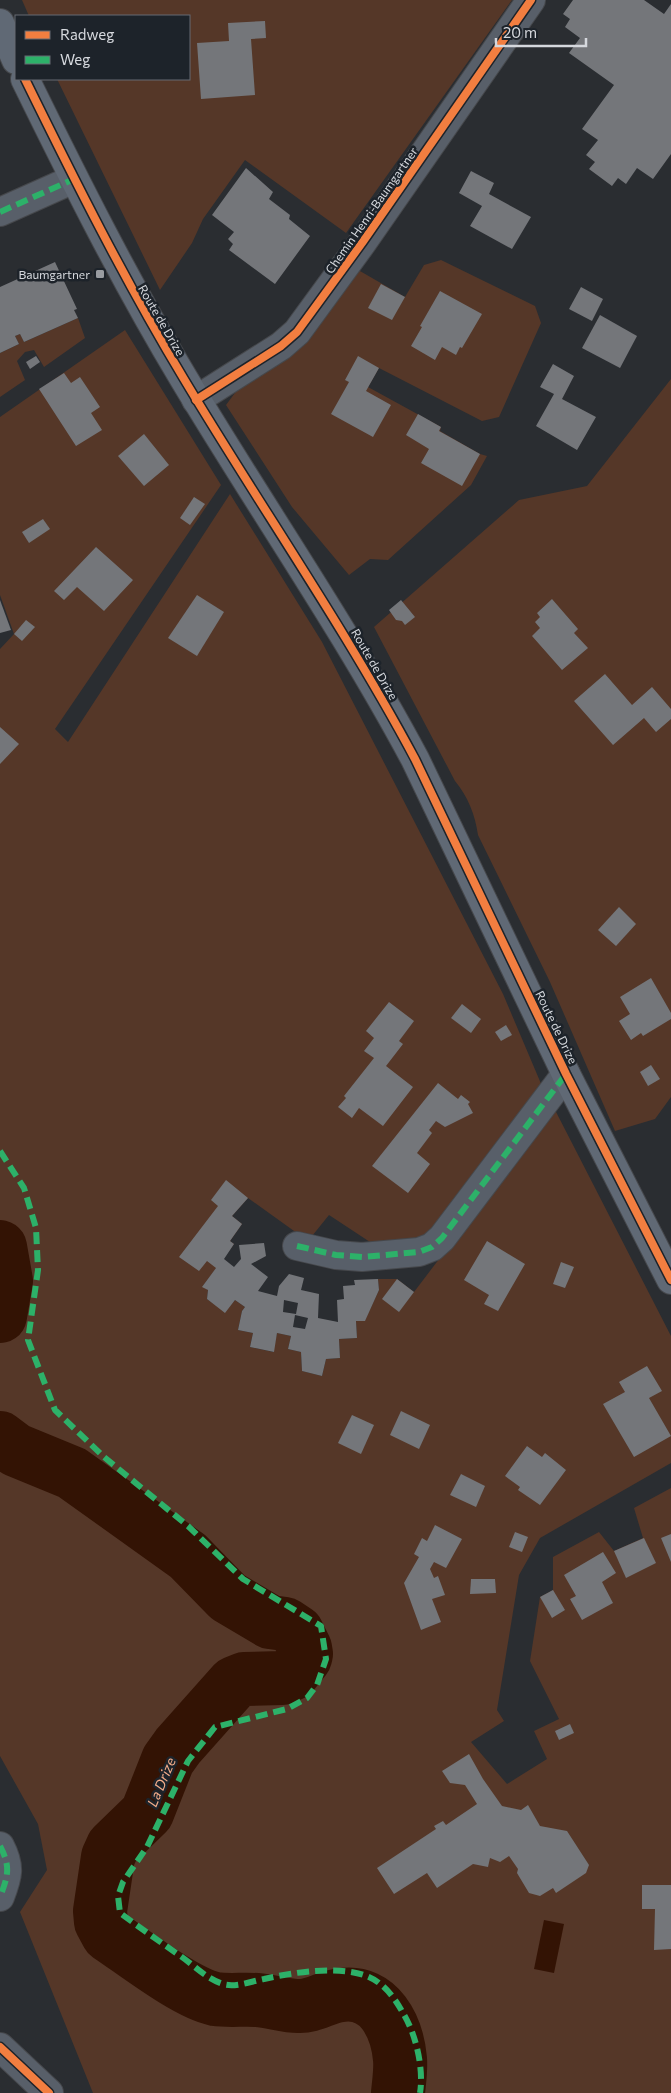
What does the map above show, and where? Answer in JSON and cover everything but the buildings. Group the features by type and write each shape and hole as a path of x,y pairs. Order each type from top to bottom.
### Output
{"main road":[{"path":"0,23 15,58"},
{"name":"Route de Drize","path":"25,80 117,263 196,400 333,614 392,715 566,1074 671,1280"}],"street":[{"name":"Chemin Henri-Baumgartner","path":"196,400 281,346 297,332 351,258 531,0"},
{"path":"0,212 74,179"},
{"path":"297,1246 336,1255 362,1257 419,1252 432,1247 442,1238 566,1074"},
{"path":"0,1846 7,1860 7,1877 0,1897"},
{"path":"0,2047 49,2093"}],"shaded area":[{"path":"22,0 512,0 346,233 245,160 203,219 192,243 160,290 57,80 190,80 190,15 29,15"},
{"path":"441,260 535,306 541,323 499,417 482,421 379,368 368,387 441,427 440,431 480,454 487,456 471,485 388,560 370,559 349,575 292,507 226,405 243,382 353,267 405,297 424,265"},
{"path":"78,318 85,338 44,367 34,350 25,352 17,361 25,380 0,397 0,353 19,344 15,336 20,334 24,342"},
{"path":"125,330 221,485 55,729 68,742 230,494 322,642 503,994 542,1086 427,1237 370,1242 329,1215 308,1241 248,1198 232,1216 242,1224 230,1241 234,1244 203,1286 208,1290 207,1299 225,1312 235,1300 245,1307 242,1311 238,1330 253,1333 250,1347 273,1352 277,1333 291,1336 288,1349 301,1352 302,1371 322,1376 326,1359 340,1358 339,1339 357,1338 356,1321 365,1320 379,1290 378,1279 397,1279 414,1292 554,1108 671,1336 671,1463 540,1538 519,1575 497,1710 504,1721 471,1742 507,1784 547,1759 534,1731 559,1719 530,1661 540,1597 553,1590 553,1557 599,1532 614,1551 643,1538 634,1508 671,1488 671,2093 93,2093 20,1912 47,1870 38,1824 0,1756 0,649 14,634 0,595 0,417"},
{"path":"671,379 671,1097 655,1119 615,1131 550,982 478,835 473,813 467,800 455,781 374,627 519,500 587,486"},
{"path":"544,1920 564,1924 554,1973 534,1969"}],"waterway":[{"name":"La Drize","path":"0,1247 6,1281 0,1316"},
{"name":"La Drize","path":"0,1438 16,1450 72,1473 188,1556 228,1597 270,1622 285,1624 297,1632 305,1648 305,1658 292,1674 282,1678 244,1679 234,1683 178,1746 168,1760 147,1813 113,1846 108,1857 100,1911 101,1922 108,1935 176,1981 215,1999 257,2000 304,2006 342,1995 355,1995 366,1998 376,2004 384,2013 395,2034 400,2063 398,2093"}],"marked path":[{"path":"0,212 74,179"},
{"path":"297,1246 336,1255 362,1257 419,1252 432,1247 442,1238 566,1074"},
{"path":"0,1151 24,1188 36,1228 38,1270 28,1340 55,1410 104,1457 188,1526 243,1579 321,1626 326,1659 317,1685 307,1698 287,1709 215,1727 188,1761 147,1847 123,1882 118,1896 120,1913 205,1975 223,1984 238,1985 277,1976 323,1970 354,1973 379,1983 395,2001 412,2031 420,2063 420,2093"},
{"path":"0,1846 7,1866 5,1883 0,1897"}],"cycle path":[{"path":"196,400 281,346 297,332 362,243 531,0"},
{"path":"26,80 101,230 162,342 360,662 415,759 566,1074 671,1280"},
{"path":"0,2047 49,2093"}],"place":[{"name":"Baumgartner","path":"100,274"}]}
